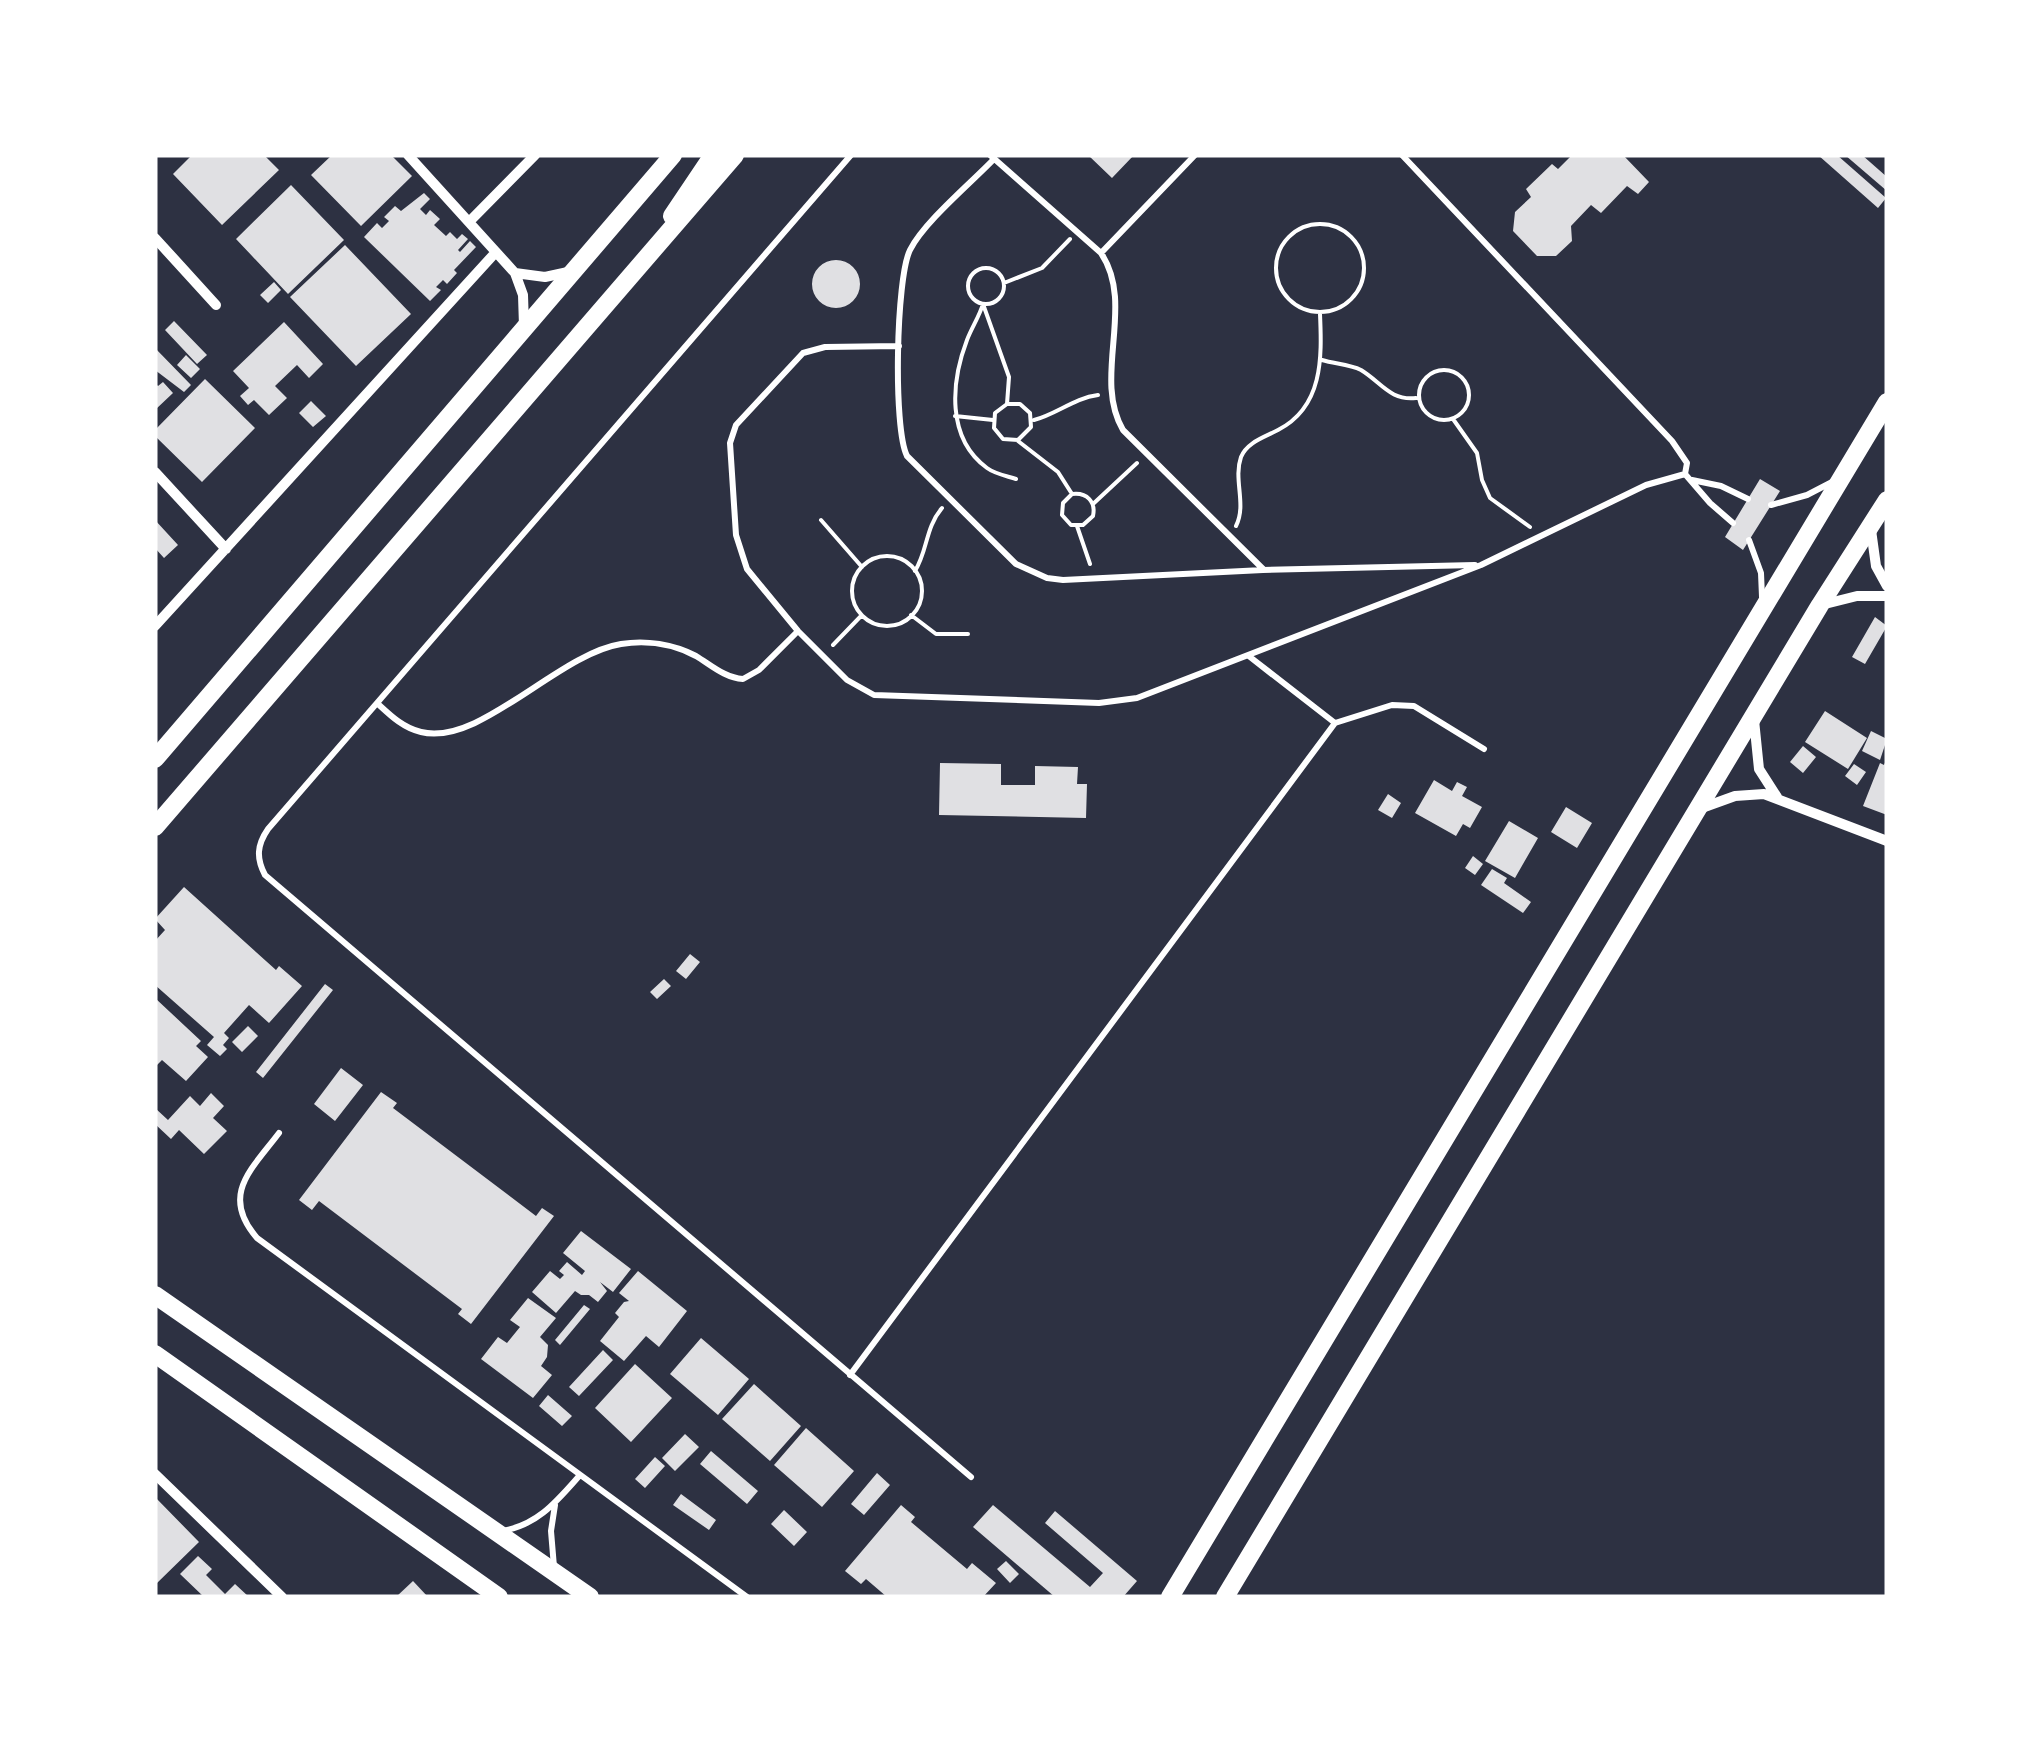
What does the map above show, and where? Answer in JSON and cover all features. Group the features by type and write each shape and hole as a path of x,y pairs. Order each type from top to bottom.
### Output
{"main road":[{"path":"155,759 673,155"},
{"path":"662,239 684,194 712,155"},
{"path":"155,827 735,155"},
{"path":"1170,1597 1887,402"},
{"path":"1225,1597 1820,605 1887,500"},
{"path":"155,1295 590,1597"},
{"path":"156,1355 499,1597"}],"street":[{"path":"408,155 515,273 523,295 524,330"},
{"path":"469,222 535,155"},
{"path":"155,238 216,305"},
{"path":"155,626 496,252"},
{"path":"515,273 545,276 575,270"},
{"path":"155,472 226,549"},
{"path":"1871,527 1876,566 1887,586"},
{"path":"1820,605 1857,596 1887,596"},
{"path":"1754,716 1759,769 1778,798"},
{"path":"1698,810 1750,794 1778,798 1887,841"},
{"path":"155,1474 282,1597"}],"lane":[{"path":"851,155 376,703 262,838 258,856 265,875 970,1477"},
{"path":"1102,253 1195,155"},
{"path":"1402,155 1672,441 1688,462 1688,477 1733,523"},
{"path":"1264,570 1118,422 1113,394 1115,289 1111,270 1102,253 992,157 909,252 904,270 899,346 902,447 1016,564 1064,580 1481,565"},
{"path":"899,346 825,347 803,353 742,418 732,434 736,535 742,558 798,631 855,687 874,696 1099,704 1137,698 1481,565 1653,482 1688,477 1748,499"},
{"path":"1771,504 1806,495 1844,475"},
{"path":"1749,540 1760,573 1761,612"},
{"path":"376,703 418,732 452,733 604,648 639,642 658,644 694,655 730,677 744,679 759,670 798,631"},
{"path":"1249,656 1335,724"},
{"path":"850,1375 1335,724 1392,706 1414,706 1484,749"},
{"path":"279,1133 240,1190 239,1211 257,1238 747,1597"},
{"path":"499,1532 535,1520 580,1475"},
{"path":"554,1572 550,1545 555,1504"}],"path":[{"path":"1308,224 1334,225 1354,239 1365,262 1361,287 1344,306 1320,314 1295,306 1279,287 1275,261 1286,238 1308,224"},
{"path":"1004,283 1042,268 1077,232"},
{"path":"983,304 996,302 1004,283 1002,276 990,268 976,271 969,290 983,304 1009,378 1007,404"},
{"path":"983,304 959,366 956,416 969,448 988,469 1016,479"},
{"path":"1228,535 1242,511 1242,456 1255,442 1300,415 1312,396 1322,360 1320,314"},
{"path":"1322,360 1362,371 1389,394 1418,398"},
{"path":"1445,370 1454,372 1469,392 1466,408 1452,419 1433,418 1423,410 1418,398 1429,375 1445,370"},
{"path":"1032,420 1058,412 1078,398 1113,394"},
{"path":"1018,440 1028,433 1032,420 1026,408 1007,404 1000,407 993,420 994,428 1003,439 1018,440 1058,472 1072,494"},
{"path":"956,416 993,420"},
{"path":"1452,419 1477,453 1490,498 1515,514 1540,538"},
{"path":"1094,504 1085,495 1072,494 1061,509 1066,521 1077,526 1089,522 1094,504 1146,454"},
{"path":"915,571 922,559 929,524 950,499"},
{"path":"821,520 862,567"},
{"path":"1077,526 1095,579"},
{"path":"894,557 915,571 921,594 912,615 886,626 862,615 852,591 862,567 876,558 894,557"},
{"path":"822,655 862,615"},
{"path":"912,615 936,634 968,634"}],"building":[{"path":"192,155 264,155 279,170 222,225 173,174"},
{"path":"332,155 391,155 412,176 361,226 311,175"},
{"path":"1088,155 1134,155 1112,178"},
{"path":"1572,155 1623,155 1649,182 1638,194 1627,186 1601,213 1591,205 1571,226 1572,241 1556,256 1537,256 1513,231 1515,212 1531,197 1526,189 1552,164 1558,169"},
{"path":"1818,155 1837,155 1886,198 1878,208"},
{"path":"1845,155 1862,155 1887,177 1887,191"},
{"path":"291,185 344,240 288,294 236,239"},
{"path":"424,193 430,199 420,209 426,215 430,210 440,219 434,225 446,236 450,232 457,239 462,234 468,239 458,250 470,241 476,247 454,270 457,273 447,284 443,280 436,287 441,290 430,301 364,237 377,223 382,228 389,221 384,217 395,206 401,211"},
{"path":"345,245 411,314 356,366 290,297"},
{"path":"836,260 853,267 860,284 853,301 836,308 819,301 812,284 819,267"},
{"path":"274,282 281,290 268,303 260,295"},
{"path":"174,321 207,355 197,364 165,330"},
{"path":"284,322 323,364 309,378 297,365 275,386 287,398 269,415 254,400 248,405 240,396 249,388 233,371"},
{"path":"155,348 191,385 184,392 155,370"},
{"path":"186,355 200,369 191,378 177,365"},
{"path":"205,379 255,428 202,482 155,436 155,430"},
{"path":"163,382 173,393 155,410 155,383 158,386"},
{"path":"311,401 326,416 313,427 299,413"},
{"path":"1760,479 1780,491 1743,550 1725,537"},
{"path":"155,520 178,545 164,558 155,548"},
{"path":"1875,617 1887,626 1865,664 1852,657"},
{"path":"1825,711 1867,738 1848,769 1805,742"},
{"path":"1871,731 1887,739 1880,760 1862,751"},
{"path":"1803,746 1816,757 1803,773 1790,762"},
{"path":"1887,758 1887,815 1863,806 1880,763 1884,765"},
{"path":"940,763 1001,764 1001,785 1035,785 1035,766 1078,767 1077,784 1087,784 1086,818 939,815"},
{"path":"1854,764 1866,772 1857,785 1845,776"},
{"path":"1434,780 1452,791 1457,782 1467,787 1462,796 1482,807 1470,828 1463,824 1456,836 1415,813"},
{"path":"1388,794 1401,803 1392,818 1378,810"},
{"path":"1566,807 1592,823 1577,848 1551,832"},
{"path":"1509,821 1538,838 1515,878 1485,861"},
{"path":"1473,856 1483,864 1475,875 1465,868"},
{"path":"1492,869 1531,902 1523,913 1481,885"},
{"path":"184,887 276,970 279,966 302,986 269,1023 249,1005 224,1033 229,1038 223,1045 227,1049 220,1056 207,1045 214,1037 155,985 155,941 165,930 155,919"},
{"path":"690,954 700,962 686,979 676,971"},
{"path":"664,979 671,986 657,999 650,992"},
{"path":"325,984 333,990 263,1078 256,1072"},
{"path":"155,998 201,1041 196,1046 208,1057 186,1081 162,1060 155,1067"},
{"path":"248,1026 258,1036 242,1052 232,1042"},
{"path":"341,1068 363,1085 335,1121 314,1104"},
{"path":"381,1092 397,1103 393,1108 536,1216 542,1208 554,1216 471,1324 458,1314 462,1309 319,1201 312,1210 299,1200"},
{"path":"211,1093 224,1106 213,1118 227,1131 204,1154 179,1130 171,1139 155,1124 155,1108 168,1120 190,1096 200,1106"},
{"path":"581,1231 631,1269 613,1292 600,1282 607,1291 598,1302 575,1291 556,1313 532,1292 550,1271 560,1279 564,1275 559,1271 567,1262 582,1275 585,1271 563,1253"},
{"path":"638,1271 687,1311 659,1347 646,1336 624,1361 600,1341 619,1317 615,1313 629,1301 619,1293"},
{"path":"528,1298 556,1318 540,1337 548,1345 541,1366 552,1375 533,1398 481,1359 498,1337 507,1343 520,1327 510,1320"},
{"path":"584,1305 590,1309 560,1345 555,1340"},
{"path":"701,1338 749,1379 718,1415 670,1374"},
{"path":"603,1350 613,1360 579,1396 569,1387"},
{"path":"635,1364 672,1398 631,1442 595,1408"},
{"path":"754,1384 801,1426 770,1461 722,1419"},
{"path":"548,1395 572,1416 562,1426 539,1406"},
{"path":"806,1428 854,1471 822,1507 774,1465"},
{"path":"685,1434 699,1447 675,1471 662,1458"},
{"path":"711,1451 758,1491 747,1504 700,1464"},
{"path":"655,1457 665,1466 645,1488 635,1479"},
{"path":"877,1473 890,1485 864,1515 851,1504"},
{"path":"681,1494 716,1520 709,1530 673,1505"},
{"path":"155,1497 199,1542 155,1585"},
{"path":"901,1505 915,1517 911,1522 967,1569 972,1563 996,1583 983,1597 887,1597 866,1579 861,1584 845,1571"},
{"path":"993,1505 1090,1587 1103,1573 1045,1523 1055,1511 1137,1581 1123,1597 1055,1597 973,1527"},
{"path":"784,1510 807,1532 794,1546 771,1524"},
{"path":"198,1556 212,1569 206,1575 225,1594 235,1584 249,1597 204,1597 180,1574"},
{"path":"1006,1561 1019,1574 1010,1583 997,1569"},
{"path":"413,1581 428,1597 396,1597"}]}
